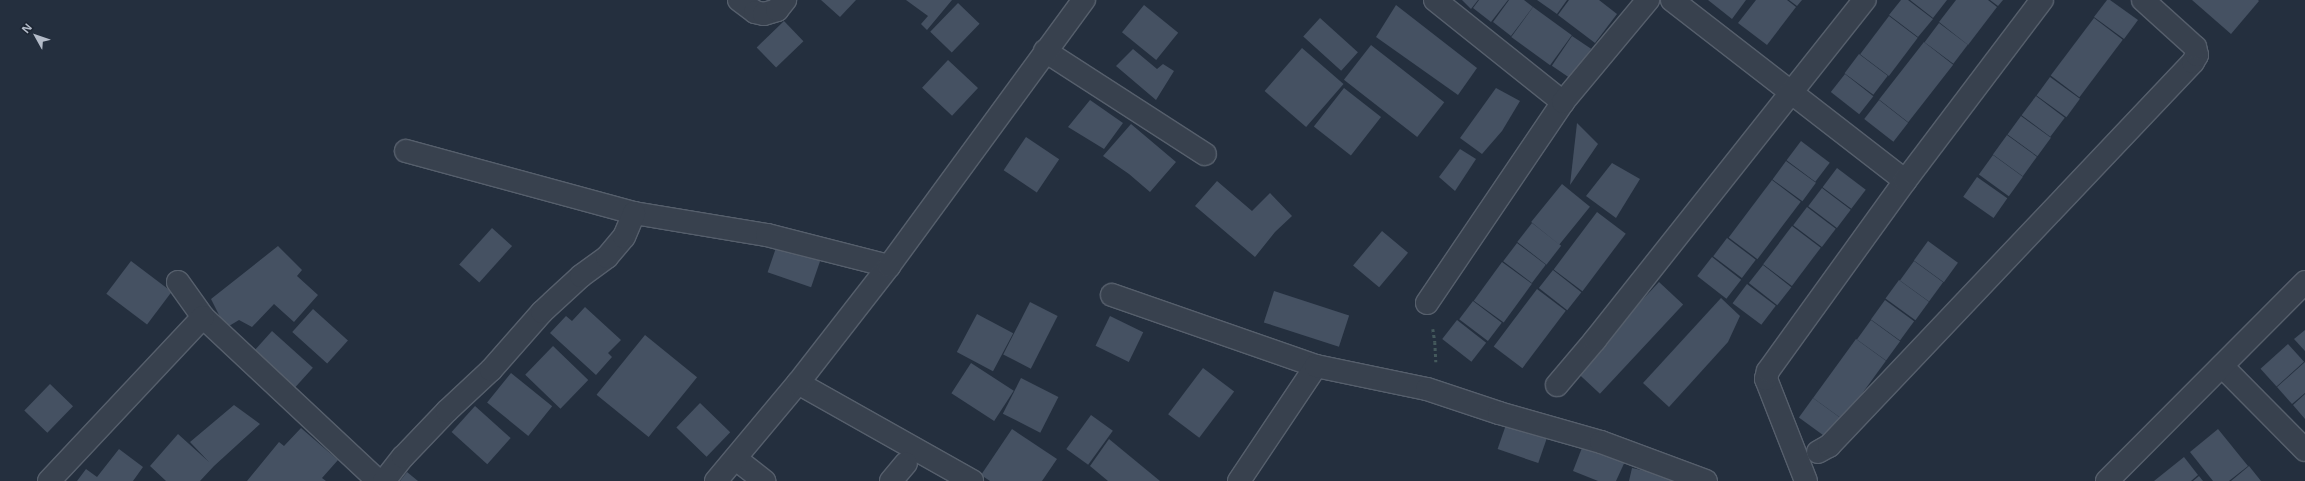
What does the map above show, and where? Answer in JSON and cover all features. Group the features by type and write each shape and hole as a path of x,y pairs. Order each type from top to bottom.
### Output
{"street":[{"path":"739,0 755,12 764,14 777,10 785,0"},
{"path":"716,481 736,459 798,382 889,266 1045,51 1084,0"},
{"path":"1434,0 1563,102"},
{"path":"1427,304 1563,102 1648,0"},
{"path":"1672,0 1905,182"},
{"path":"1557,384 1595,340 1864,0"},
{"path":"1806,481 1766,379 1768,371 1905,182 2042,0"},
{"path":"1818,452 1829,446 2193,62 2197,55 2195,47 2143,0"},
{"path":"1045,51 1205,154"},
{"path":"406,151 634,213 766,235 889,266"},
{"path":"384,481 403,456 447,411 491,370 542,312 581,276 607,257 624,237 634,213"},
{"path":"178,282 203,317 378,481"},
{"path":"2119,476 2222,366 2305,282"},
{"path":"1112,295 1316,366 1428,389 1499,413 1601,442 1706,481"},
{"path":"49,481 203,317"},
{"path":"1239,481 1316,366"},
{"path":"2222,366 2305,450"},
{"path":"798,382 972,481"},
{"path":"736,459 764,481"},
{"path":"891,481 906,463"}],"path":[{"path":"1427,304 1435,342 1436,357 1436,365 1428,389"}],"building":[{"path":"821,0 856,0 840,17"},
{"path":"906,0 952,0 927,30 921,24 928,16"},
{"path":"1462,0 1478,0 1471,9"},
{"path":"1479,0 1508,0 1491,22 1473,8"},
{"path":"1509,0 1524,0 1533,7 1511,36 1493,22"},
{"path":"1537,0 1567,0 1557,14"},
{"path":"1569,0 1599,0 1617,14 1595,43 1558,15"},
{"path":"1708,0 1746,0 1732,19"},
{"path":"1756,0 1787,0 1796,7 1767,45 1738,23"},
{"path":"1789,0 1802,0 1797,6"},
{"path":"1901,0 1908,0 1933,19 1918,37 1889,15"},
{"path":"1910,0 1947,0 1933,18"},
{"path":"1956,0 1988,0 1997,7 1968,45 1939,22"},
{"path":"1990,0 2003,0 1998,6"},
{"path":"2107,0 2110,0 2138,20 2124,39 2094,17"},
{"path":"2192,0 2258,0 2259,1 2231,34"},
{"path":"958,3 980,24 952,53 930,32"},
{"path":"1144,5 1178,33 1156,60 1122,32"},
{"path":"1396,5 1477,68 1458,95 1376,37"},
{"path":"1533,7 1572,35 1550,65 1511,37"},
{"path":"1889,16 1918,38 1889,76 1860,54"},
{"path":"1320,18 1358,52 1341,71 1303,37"},
{"path":"2094,18 2123,40 2079,97 2051,76"},
{"path":"784,21 803,41 776,68 757,47"},
{"path":"1939,23 1968,45 1953,64 1925,42"},
{"path":"1572,36 1591,49 1571,79 1552,66"},
{"path":"1924,42 1953,65 1908,122 1879,100"},
{"path":"1371,45 1444,102 1417,137 1344,80"},
{"path":"1302,48 1344,84 1306,127 1265,91"},
{"path":"1133,49 1157,69 1163,64 1174,71 1156,100 1116,66"},
{"path":"1859,54 1888,76 1873,95 1845,73"},
{"path":"948,60 978,88 952,116 922,88"},
{"path":"1845,74 1873,96 1859,114 1831,92"},
{"path":"2050,77 2080,99 2066,117 2036,96"},
{"path":"1344,88 1381,117 1351,156 1314,127"},
{"path":"1496,88 1520,101 1502,131 1482,154 1460,138"},
{"path":"2036,96 2065,118 2050,137 2022,115"},
{"path":"1090,100 1123,123 1104,149 1068,127"},
{"path":"1879,100 1908,123 1893,142 1864,119"},
{"path":"2021,116 2051,138 2037,156 2007,135"},
{"path":"1577,123 1598,144 1570,185"},
{"path":"1131,124 1176,162 1150,192 1129,174 1103,156"},
{"path":"2007,135 2037,157 2023,176 1993,154"},
{"path":"1026,137 1059,159 1037,193 1004,170"},
{"path":"1801,141 1830,163 1815,182 1787,160"},
{"path":"1460,149 1476,159 1455,191 1439,177"},
{"path":"1993,155 2023,177 2009,196 1979,174"},
{"path":"1786,161 1816,183 1802,201 1772,180"},
{"path":"1612,163 1640,179 1616,218 1586,196"},
{"path":"1837,168 1866,190 1851,209 1823,187"},
{"path":"1977,177 2007,198 1994,218 1963,197"},
{"path":"1772,180 1801,202 1757,259 1729,238"},
{"path":"1217,181 1252,211 1270,193 1292,216 1275,232 1255,257 1195,206"},
{"path":"1562,184 1590,207 1559,245 1531,222"},
{"path":"1822,188 1851,210 1837,228 1808,206"},
{"path":"1807,207 1836,229 1822,247 1793,225"},
{"path":"1597,212 1626,234 1582,291 1554,270"},
{"path":"1532,223 1561,246 1546,265 1517,242"},
{"path":"1792,226 1821,248 1792,286 1763,264"},
{"path":"492,228 512,246 479,282 459,264"},
{"path":"1382,231 1408,253 1379,287 1353,265"},
{"path":"1727,238 1756,260 1742,278 1713,256"},
{"path":"1928,241 1958,263 1944,282 1914,260"},
{"path":"778,242 821,257 811,287 768,272"},
{"path":"1517,243 1546,265 1532,283 1503,261"},
{"path":"278,246 302,270 297,276 318,295 294,322 274,304 252,327 239,320 229,326 221,319 211,299"},
{"path":"1712,257 1741,280 1726,299 1697,276"},
{"path":"131,261 172,292 147,324 106,294"},
{"path":"1914,261 1943,282 1929,302 1900,280"},
{"path":"1502,262 1532,284 1504,323 1474,301"},
{"path":"1763,265 1791,287 1777,305 1749,283"},
{"path":"1553,270 1581,292 1567,310 1539,288"},
{"path":"1899,280 1929,302 1915,320 1885,299"},
{"path":"1659,282 1683,305 1600,394 1576,371"},
{"path":"1747,284 1776,306 1761,325 1733,303"},
{"path":"1537,289 1566,311 1522,368 1494,347"},
{"path":"1274,291 1349,315 1339,347 1264,322"},
{"path":"1721,298 1740,316 1728,342 1669,407 1643,383"},
{"path":"1885,300 1914,321 1900,341 1871,319"},
{"path":"1473,301 1502,323 1488,341 1459,319"},
{"path":"1030,302 1058,316 1031,369 1003,355"},
{"path":"585,307 621,340 608,353 612,357 596,375 550,333 566,316 572,321"},
{"path":"313,309 348,340 327,363 292,332"},
{"path":"977,314 1013,333 993,371 957,352"},
{"path":"1110,316 1143,332 1129,362 1096,346"},
{"path":"1457,320 1486,343 1471,362 1442,339"},
{"path":"1871,320 1900,341 1886,361 1857,339"},
{"path":"2305,330 2305,351 2294,339"},
{"path":"272,331 313,368 294,389 253,352"},
{"path":"645,335 697,377 649,437 597,395"},
{"path":"1856,339 1886,361 1843,420 1813,398"},
{"path":"2288,344 2304,362 2277,387 2261,369"},
{"path":"553,346 588,380 560,409 525,375"},
{"path":"2305,362 2305,393 2292,404 2277,387"},
{"path":"971,363 1014,391 994,421 951,393"},
{"path":"1203,368 1234,391 1199,438 1168,414"},
{"path":"511,373 552,406 528,436 487,403"},
{"path":"1021,378 1058,397 1040,433 1003,414"},
{"path":"50,384 73,406 47,433 24,411"},
{"path":"2305,394 2305,419 2293,405"},
{"path":"1813,398 1843,420 1829,439 1799,417"},
{"path":"700,403 730,432 707,457 676,427"},
{"path":"234,405 260,424 214,466 200,481 166,481 150,466 178,434 209,462 190,442"},
{"path":"475,406 511,438 487,464 452,432"},
{"path":"1091,415 1113,431 1088,465 1066,449"},
{"path":"1509,416 1550,430 1538,463 1498,449"},
{"path":"301,428 338,460 322,478 326,481 247,481 279,442 284,446"},
{"path":"1012,429 1057,459 1042,481 990,481 981,475"},
{"path":"2218,429 2248,466 2229,481 2213,481 2190,452"},
{"path":"1109,439 1160,481 1108,481 1090,466"},
{"path":"1585,440 1627,457 1616,481 1598,481 1573,471"},
{"path":"119,449 143,467 133,481 77,481 86,469 97,477"},
{"path":"2184,457 2198,475 2191,481 2154,481"},
{"path":"2249,466 2261,481 2231,481"},
{"path":"1632,468 1687,480 1687,481 1629,481"},
{"path":"407,472 418,481 400,481"},
{"path":"2199,476 2203,481 2193,481"}]}
